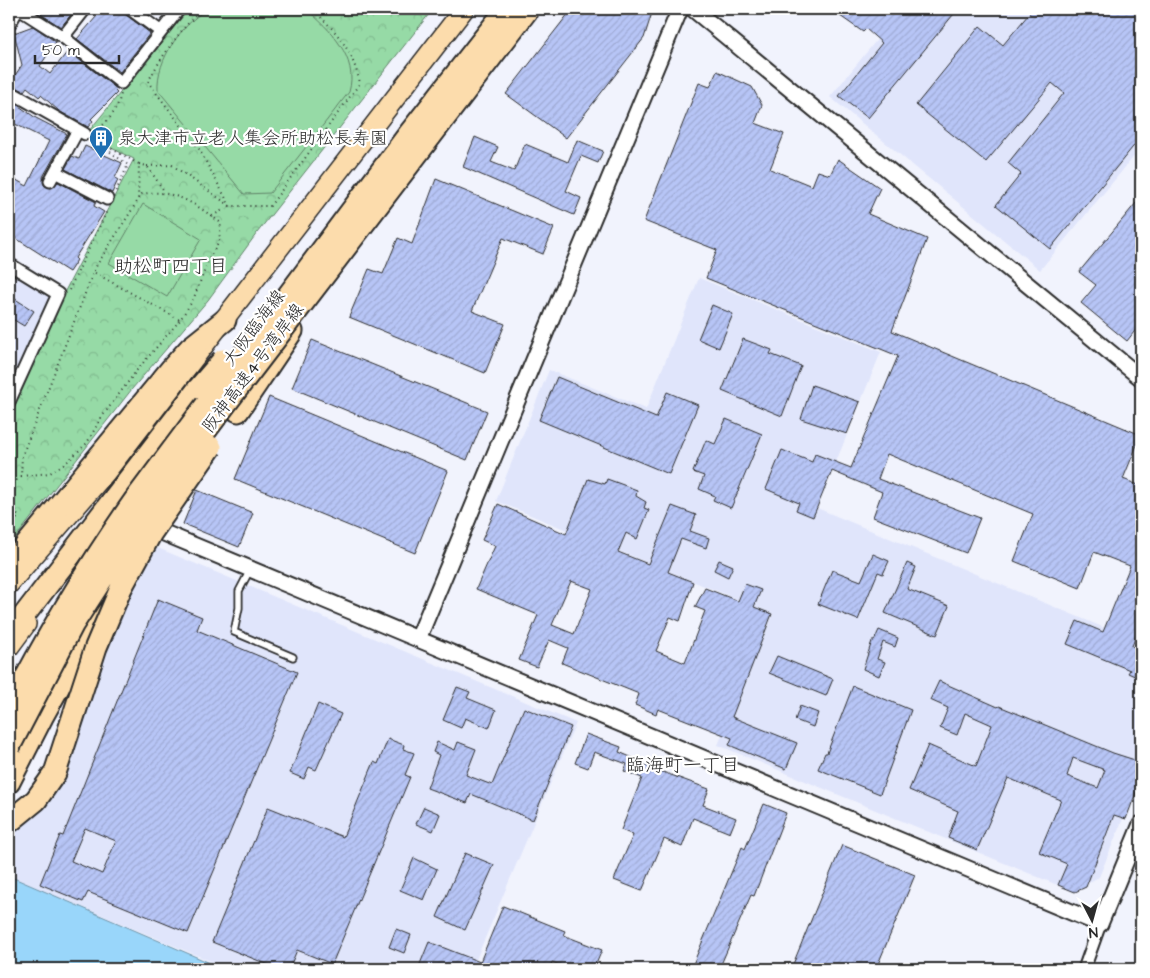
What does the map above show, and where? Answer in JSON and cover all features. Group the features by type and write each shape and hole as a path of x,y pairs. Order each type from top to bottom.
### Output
{"highway":[{"name":"阪神高速4号湾岸線","path":"9,710 59,616 94,558 134,500 409,134 507,9"},
{"name":"阪神高速4号湾岸線","path":"9,747 74,624 147,510 528,9"},
{"path":"9,635 198,388 301,271 409,134"},
{"path":"9,822 36,800 55,772 107,618 151,533 270,364 360,229"},
{"path":"9,566 190,348 225,320"},
{"path":"9,782 67,671 150,527"}],"main road":[{"name":"大阪臨海線","path":"9,584 106,472 464,9"},
{"name":"大阪臨海線","path":"9,647 499,9"},
{"path":"150,527 230,413 268,340 311,282 326,234"}],"street":[{"path":"9,25 19,9 63,37 121,83 179,9"},
{"path":"63,37 85,9"},
{"path":"130,9 160,31"},
{"path":"418,639 680,9"},
{"path":"693,9 1141,378"},
{"path":"9,91 83,133 53,176 108,204"},
{"path":"9,264 58,294 9,402"},
{"path":"114,510 250,570 1100,924"},
{"path":"1084,969 1100,924 1141,824"}],"lane":[{"path":"250,570 239,591 239,608 234,632 293,657"}],"path":[{"path":"202,9 188,22 156,67 148,82 198,149 230,206"},
{"path":"212,216 230,206 270,206 360,83 355,61 332,26 311,9"},
{"path":"83,133 103,126 118,107 123,89 121,83"},
{"path":"83,133 140,164 147,166 172,165 230,206"},
{"path":"58,294 68,292 128,165 83,133"},
{"path":"138,200 140,164"},
{"path":"147,166 166,193"},
{"path":"9,487 21,476 50,473 68,461 87,443 101,418 127,383 180,320 193,300 209,260 219,242 221,223 212,216 178,196 158,191 142,194 94,272 22,456 21,476"},
{"path":"94,272 180,320"},
{"path":"9,509 19,516 9,529"}],"shaded area":[{"path":"902,9 1141,9 1141,148 1040,270 830,97"},
{"path":"9,270 48,294 51,304 9,395"},
{"path":"699,278 881,352 817,508 1141,643 1141,775 1099,877 1072,891 718,745 773,614 496,501 549,370 646,409"},
{"path":"153,546 576,723 472,969 229,969 9,876 9,832 19,829 38,813 59,789 75,752 98,666 123,602"}],"green space":[{"path":"189,9 433,9 257,233 208,300 132,389 9,546 9,414 65,291 134,159 103,144 88,132"},
{"path":"207,9 306,9 333,35 346,56 351,79 349,92 270,193 244,194 158,90 161,67 172,44 189,24"},
{"path":"143,204 201,239 167,297 109,263"}],"water":[{"path":"9,876 224,969 9,969"}],"building":[{"path":"33,9 69,9 73,12 61,27"},
{"path":"103,9 123,9 126,15 150,33 120,72 77,39"},
{"path":"572,9 650,9 651,16 644,38 566,138 506,94"},
{"path":"830,9 958,9 868,118 839,96 882,43 866,29 863,32"},
{"path":"1033,9 1141,9 1141,137 1050,249 996,205 1021,174 1008,163 1064,93 1052,83 986,162 916,105 980,26 1003,45"},
{"path":"33,26 56,42 40,66 50,74 68,51 117,89 115,91 117,93 91,119 93,121 88,127 59,111 41,95 39,97 27,87 24,91 9,84 22,65 14,33"},
{"path":"717,71 752,87 762,105 755,123 784,134 770,169 812,186 818,171 830,175 838,159 880,188 868,214 927,239 892,331 1141,435 1123,479 1141,486 1141,624 1132,646 1141,650 1141,679 1128,673 1130,670 1067,644 1077,621 1103,632 1130,566 1094,552 1080,588 1014,561 1033,514 887,454 878,479 980,518 966,553 873,517 882,492 832,471 813,517 796,510 799,503 766,489 782,450 812,462 815,454 851,468 898,356 706,278 717,250 644,221 699,83 710,87"},
{"path":"9,99 36,118 67,134 43,177 44,185 51,188 58,182 96,202 94,206 104,212 75,258 77,260 69,272 9,234 9,176 27,186 49,141 9,121"},
{"path":"475,137 498,147 491,162 514,171 525,144 568,162 577,140 603,151 598,163 581,156 566,191 581,198 574,215 463,167"},
{"path":"85,146 122,163 115,178 118,180 112,193 65,169 72,156 79,159"},
{"path":"436,179 554,228 543,254 503,238 472,311 505,324 485,373 349,317 369,269 383,274 398,238 412,244"},
{"path":"1141,197 1141,323 1127,341 1081,303 1096,285 1079,272"},
{"path":"9,295 34,311 24,326 9,317"},
{"path":"712,305 733,314 719,348 698,339"},
{"path":"743,339 772,350 770,354 801,366 782,416 722,391"},
{"path":"312,340 487,411 467,460 292,388"},
{"path":"557,377 656,418 667,392 698,405 669,474 539,420"},
{"path":"812,385 860,402 847,434 801,419"},
{"path":"269,397 448,471 415,553 235,479"},
{"path":"726,419 762,434 731,508 713,500 715,496 699,489 704,476 693,472 706,440 715,444"},
{"path":"588,479 605,484 607,479 637,490 636,496 646,502 644,508 649,510 637,539 626,533 618,552 648,564 672,506 696,515 690,531 709,538 706,548 681,539 668,572 693,582 680,621 670,617 656,651 685,663 705,611 695,607 705,588 738,601 745,584 761,590 754,607 772,614 732,717 797,743 786,769 729,745 732,738 658,709 656,714 635,705 639,694 562,663 568,648 549,640 537,667 519,660 538,615 476,589 495,546 482,540 498,504 566,534","holes":["571,581 592,589 574,634 552,625"]},
{"path":"197,490 253,513 239,547 183,524"},
{"path":"873,554 889,561 883,574 878,572 858,620 818,604 832,570 861,581"},
{"path":"719,560 733,566 728,577 714,570"},
{"path":"907,563 916,567 907,589 949,606 937,635 885,613"},
{"path":"158,599 202,617 197,630 297,672 188,933 88,892 83,902 40,884 60,835 63,836","holes":["85,828 116,841 102,874 71,861"]},
{"path":"879,630 898,638 895,647 883,642 877,659 885,662 879,676 863,669 872,641 874,641"},
{"path":"777,656 833,679 826,696 769,673"},
{"path":"939,681 998,707 1113,753 1141,762 1141,779 1126,819 1114,815 1086,887 1075,892 1058,885 1067,864 1039,852 1061,800 1008,778 977,850 948,838 958,811 909,790 928,745 976,766 992,725 965,713 957,735 940,728 948,708 930,700","holes":["1073,758 1105,770 1098,788 1067,776"]},
{"path":"853,686 911,710 880,794 818,769 825,753 827,753"},
{"path":"457,687 470,692 467,698 496,710 489,728 465,718 461,728 443,720"},
{"path":"318,704 341,714 316,770 309,767 304,779 290,773"},
{"path":"800,706 818,713 813,727 795,720"},
{"path":"524,708 571,727 533,820 471,794 467,803 427,788 439,755 433,752 437,742 455,750 458,742 476,749 466,775 492,785"},
{"path":"586,734 621,747 619,752 642,762 641,764 709,789 703,805 736,818 730,833 693,818 682,847 664,839 642,891 614,880 633,835 621,830 642,778 624,771 627,764 594,752 588,768 575,763"},
{"path":"388,739 404,745 403,749 414,753 405,775 410,777 332,964 297,950 289,969 279,969 212,942 268,807 343,837 374,762 378,764"},
{"path":"764,804 786,813 754,896 751,895 719,969 691,969 742,847 745,849"},
{"path":"424,807 440,814 433,831 416,824"},
{"path":"842,845 915,875 876,969 791,969"},
{"path":"465,853 494,865 465,930 437,917"},
{"path":"414,858 437,869 424,900 400,890"},
{"path":"503,906 565,931 563,935 602,950 594,969 571,969 552,962 549,969 418,969 429,942 480,962"},
{"path":"396,929 411,935 404,953 389,947"}],"place":[{"name":"泉大津市立老人集会所助松長寿園","path":"101,159"}],"district":[{"name":"助松町四丁目","path":"171,266"},
{"name":"臨海町一丁目","path":"683,765"}]}
